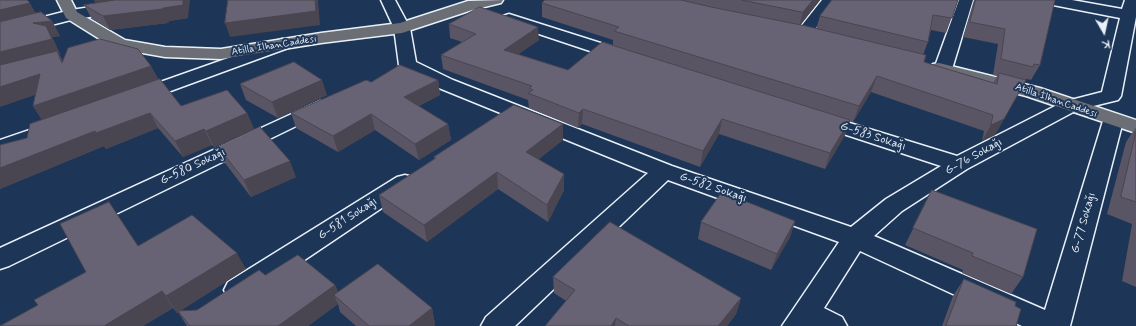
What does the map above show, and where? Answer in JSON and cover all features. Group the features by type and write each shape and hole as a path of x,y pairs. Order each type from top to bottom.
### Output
{"main road":[{"path":"64,0 71,15"},
{"name":"Atilla İlhanCaddesi","path":"71,15 120,44 164,52 221,54 282,44 402,28 483,2"},
{"name":"Atilla İlhanCaddesi","path":"921,64 1033,92 1113,121 1136,127"}],"street":[{"path":"0,33 71,15 167,0"},
{"path":"387,75 408,65 402,28 388,0"},
{"path":"803,34 830,0"},
{"path":"943,69 966,0"},
{"path":"1048,0 1130,8"},
{"path":"483,2 643,62"},
{"name":"G-76 Sokağı","path":"802,319 855,238 894,205 960,164 1070,106 1111,96 1129,54 1130,8"},
{"path":"97,50 120,44"},
{"path":"119,104 282,44"},
{"name":"G-582 Sokağı","path":"408,65 446,84 513,112 664,171 855,238 1051,326"},
{"name":"G-580 Sokağı","path":"0,259 337,99"},
{"path":"493,124 513,112"},
{"name":"G-583 Sokağı","path":"802,114 960,164"},
{"path":"0,147 74,120"},
{"name":"G-77 Sokağı","path":"1055,326 1113,121"},
{"path":"496,326 664,171"},
{"name":"G-581 Sokağı","path":"222,300 420,172"},
{"path":"802,319 832,326"}],"building":[{"path":"0,0 27,0 30,3 0,10"},
{"path":"115,0 183,0 183,5 103,16 84,5"},
{"path":"228,0 315,0 316,11 225,23"},
{"path":"545,0 681,0 806,26 926,55 924,62 997,84 999,73 1026,80 1004,119 991,125 993,115 877,76 859,106 614,31 619,27 542,3"},
{"path":"742,0 813,0 803,12"},
{"path":"832,0 958,0 952,18 933,15 928,42 820,16"},
{"path":"976,0 1055,0 1040,65 1034,64 1033,67 1001,59 1005,29 970,22"},
{"path":"480,7 538,27 504,50 568,70 602,42 850,120 830,153 722,119 703,151 583,109 579,113 528,93 533,90 529,88 532,86 441,55 476,34 449,24"},
{"path":"41,12 52,21 33,23 46,26 52,39 0,52 0,22"},
{"path":"100,39 138,49 151,66 33,106 40,74 0,87 0,65 57,51 62,63 68,48"},
{"path":"294,62 322,80 272,102 240,84"},
{"path":"400,65 438,80 404,97 448,124 415,144 371,114 333,136 291,113 366,80 371,82"},
{"path":"160,79 181,106 227,90 247,113 206,131 204,129 175,141 150,113 96,133 95,131 0,168 0,145 27,138 30,124"},
{"path":"514,105 563,124 526,152 564,174 547,205 497,172 424,225 379,195 436,158 434,157"},
{"path":"260,127 290,161 244,180 218,147"},
{"path":"1136,132 1136,202 1121,197"},
{"path":"932,190 1037,229 1023,277 972,256 973,253 913,228"},
{"path":"722,192 795,221 777,254 701,222"},
{"path":"109,202 138,246 192,215 237,253 166,296 162,291 104,326 0,326 38,305 34,300 86,272 60,224"},
{"path":"610,222 741,298 718,326 629,326 616,318 611,326 545,326 575,290 553,277"},
{"path":"298,255 335,285 278,326 190,326 178,311 197,310 259,270 265,275"},
{"path":"378,264 432,308 409,326 369,326 334,295"},
{"path":"964,279 1016,302 1015,306 1021,309 1016,326 946,326"}]}
